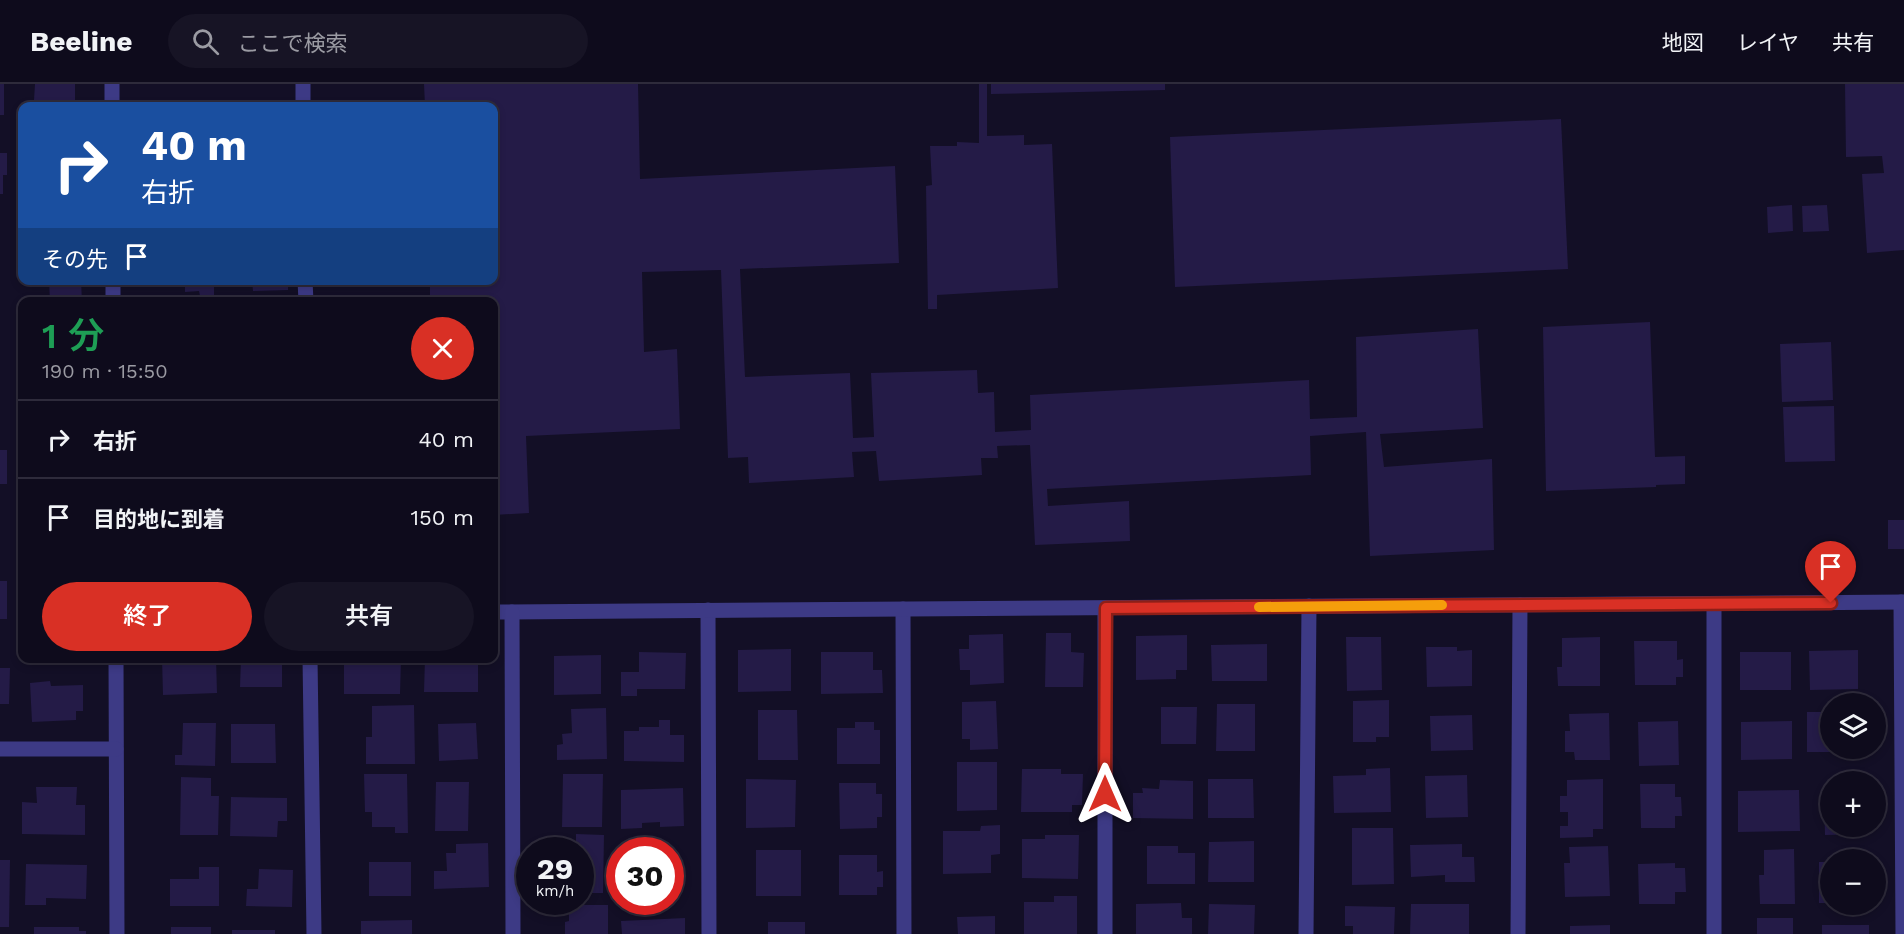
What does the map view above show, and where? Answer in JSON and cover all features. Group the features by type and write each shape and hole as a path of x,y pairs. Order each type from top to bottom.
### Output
{"street":[{"path":"112,84 112,102"},
{"path":"303,84 303,102"},
{"path":"498,612 1902,602 1903,934"},
{"path":"1714,604 1714,934"},
{"path":"1518,934 1520,605"},
{"path":"1306,934 1309,606"},
{"path":"1105,934 1106,608"},
{"path":"903,609 904,934"},
{"path":"708,610 710,934"},
{"path":"512,612 513,934"},
{"path":"116,663 117,934"},
{"path":"310,663 314,934"},
{"path":"0,749 116,749"}],"building":[{"path":"0,84 4,84 4,115 0,115"},
{"path":"35,84 75,84 75,100 34,100"},
{"path":"424,84 638,84 640,179 895,166 899,263 740,269 745,377 850,373 853,438 874,437 871,373 977,370 978,393 994,392 995,432 1031,430 1030,395 1309,380 1310,419 1357,417 1356,337 1478,329 1483,428 1380,434 1384,467 1492,459 1494,550 1370,556 1366,432 1310,436 1311,475 1047,489 1048,506 1129,501 1130,541 1035,545 1030,445 997,446 998,458 981,458 982,475 879,481 876,451 852,452 854,477 749,483 748,457 728,458 721,270 642,272 644,352 677,349 680,429 526,436 529,513 498,515 498,297 430,297 430,285 498,285 498,102 425,102"},
{"path":"979,84 987,84 987,136 1024,135 1024,145 1052,144 1058,288 937,295 937,309 928,309 926,186 932,185 930,146 957,146 957,142 979,143"},
{"path":"991,84 1165,84 1165,90 991,94"},
{"path":"1845,84 1904,84 1904,250 1867,253 1862,174 1884,173 1882,156 1846,157"},
{"path":"1561,119 1568,269 1175,287 1170,137"},
{"path":"17,131 18,131 18,172"},
{"path":"0,153 7,153 7,175 3,175 3,194 0,194"},
{"path":"1792,205 1793,231 1768,233 1767,207"},
{"path":"1827,205 1829,231 1803,232 1802,206"},
{"path":"49,285 81,285 82,297 50,297"},
{"path":"185,285 214,285 214,296 200,296 199,291 185,292"},
{"path":"252,285 288,285 288,290 253,291"},
{"path":"1650,322 1655,457 1685,456 1685,484 1546,491 1543,327"},
{"path":"1831,342 1833,400 1782,402 1780,344"},
{"path":"1834,406 1835,461 1785,462 1783,407"},
{"path":"0,450 7,450 7,484 0,484"},
{"path":"1888,520 1904,520 1904,549 1888,549"},
{"path":"0,581 7,581 7,619 0,619"},
{"path":"16,614 18,614 18,651"},
{"path":"1046,633 1071,633 1071,652 1084,653 1083,687 1045,687"},
{"path":"1003,634 1004,683 970,685 970,670 960,670 959,649 969,649 969,635"},
{"path":"1187,635 1187,670 1176,670 1176,679 1136,680 1136,636"},
{"path":"1346,637 1381,637 1382,690 1347,691"},
{"path":"1600,637 1600,686 1558,686 1557,667 1562,667 1562,638"},
{"path":"1634,641 1677,641 1677,660 1683,659 1683,677 1676,677 1676,685 1635,685"},
{"path":"1267,644 1267,681 1212,681 1211,645"},
{"path":"1426,647 1457,647 1457,651 1472,650 1472,686 1427,687"},
{"path":"791,649 791,691 738,692 738,650"},
{"path":"1858,650 1858,689 1810,690 1809,651"},
{"path":"639,652 686,653 685,689 637,689 637,696 621,696 621,672 639,672"},
{"path":"821,652 873,652 873,670 882,670 883,693 821,694"},
{"path":"1740,652 1791,652 1791,690 1740,690"},
{"path":"601,655 601,694 554,695 554,656"},
{"path":"162,663 216,663 217,693 163,695"},
{"path":"241,663 282,663 282,687 240,687"},
{"path":"344,663 401,663 400,694 344,694"},
{"path":"425,663 478,663 478,692 424,692"},
{"path":"0,668 10,668 9,704 0,704"},
{"path":"50,681 51,686 83,685 83,711 76,711 76,720 32,722 30,683"},
{"path":"1389,700 1389,737 1376,737 1376,742 1353,742 1353,701"},
{"path":"996,701 998,749 970,750 970,739 962,739 962,702"},
{"path":"1217,704 1255,704 1255,751 1216,751"},
{"path":"414,705 415,764 366,764 366,737 372,737 372,706"},
{"path":"1161,707 1197,707 1196,744 1161,744"},
{"path":"606,708 607,759 557,760 557,745 563,744 562,734 572,733 571,709"},
{"path":"758,710 797,710 798,760 758,760"},
{"path":"1807,712 1820,712 1820,752 1807,752"},
{"path":"1609,713 1610,760 1575,760 1574,752 1565,752 1565,731 1570,731 1569,714"},
{"path":"1472,715 1473,750 1431,751 1430,716"},
{"path":"659,720 670,720 670,735 684,735 684,762 624,761 624,731 639,731 639,727 659,727"},
{"path":"1678,721 1679,765 1639,766 1638,722"},
{"path":"1792,721 1792,759 1741,760 1741,722"},
{"path":"855,722 874,722 874,730 880,730 880,764 837,764 837,728 855,728"},
{"path":"183,723 216,723 215,766 175,765 175,755 182,755"},
{"path":"476,723 478,759 439,761 438,724"},
{"path":"231,724 275,724 276,763 231,763"},
{"path":"957,762 997,762 997,810 957,811"},
{"path":"1390,768 1391,812 1334,813 1333,776 1366,775 1366,769"},
{"path":"1022,769 1061,769 1061,774 1083,774 1082,805 1072,805 1072,812 1021,812"},
{"path":"364,774 407,774 408,833 395,833 395,827 372,827 372,812 365,812"},
{"path":"563,774 603,774 602,827 562,827"},
{"path":"1467,775 1468,817 1426,818 1425,776"},
{"path":"181,777 211,778 211,796 219,796 218,835 180,835"},
{"path":"746,779 796,780 795,827 746,828"},
{"path":"1208,779 1253,779 1254,818 1208,818"},
{"path":"1603,779 1603,829 1593,829 1593,837 1560,838 1560,826 1568,826 1568,812 1560,812 1560,796 1567,796 1567,780"},
{"path":"1160,780 1193,781 1193,819 1133,818 1133,793 1143,793 1142,788 1159,789"},
{"path":"436,782 469,782 468,831 435,831"},
{"path":"839,783 876,783 876,794 882,794 882,817 877,817 877,828 840,829"},
{"path":"1640,784 1675,784 1675,797 1681,797 1682,816 1675,816 1675,828 1641,828"},
{"path":"36,787 77,787 76,805 85,805 85,835 22,834 22,802 37,803"},
{"path":"683,788 684,826 660,827 660,822 642,823 642,828 621,829 621,790"},
{"path":"1799,790 1800,831 1738,832 1738,791"},
{"path":"231,797 287,798 287,821 278,821 277,837 230,836"},
{"path":"1000,825 1000,854 991,855 991,873 943,874 943,831 980,831 981,826"},
{"path":"1352,828 1393,828 1394,884 1352,885"},
{"path":"576,834 604,835 603,893 594,893 594,837 576,837"},
{"path":"1045,835 1079,835 1078,879 1022,878 1022,839 1045,839"},
{"path":"1254,841 1254,882 1208,882 1209,842"},
{"path":"488,843 489,887 434,889 434,871 447,871 446,853 456,853 456,844"},
{"path":"1462,844 1462,857 1474,857 1475,882 1445,882 1445,875 1411,877 1410,845"},
{"path":"1147,846 1178,846 1178,853 1195,853 1195,884 1147,884"},
{"path":"1608,846 1610,896 1565,897 1564,863 1570,863 1569,847"},
{"path":"1794,849 1795,904 1760,904 1759,875 1764,875 1764,850"},
{"path":"756,850 801,850 801,896 756,896"},
{"path":"839,855 877,855 877,872 883,871 883,887 877,887 877,895 839,895"},
{"path":"0,860 10,860 9,927 0,927"},
{"path":"369,862 411,862 411,896 369,896"},
{"path":"1819,862 1820,862 1820,903"},
{"path":"1675,863 1675,868 1685,868 1686,892 1675,892 1675,904 1639,904 1638,864"},
{"path":"26,864 87,865 86,899 46,898 46,905 25,905"},
{"path":"199,867 219,867 219,906 170,906 170,879 199,879"},
{"path":"259,869 293,870 292,907 246,906 247,889 258,889"},
{"path":"1054,896 1077,896 1077,934 1024,934 1024,902 1054,902"},
{"path":"1181,903 1182,918 1192,918 1192,934 1136,934 1136,904"},
{"path":"1209,904 1255,905 1254,934 1208,934"},
{"path":"1411,904 1469,904 1469,934 1410,934"},
{"path":"594,905 606,905 608,934 565,934 565,922 569,921 569,915 594,915"},
{"path":"1345,906 1395,907 1394,934 1353,934 1353,926 1345,926"},
{"path":"995,916 995,934 958,934 957,917"},
{"path":"685,918 685,934 622,934 621,921"},
{"path":"1757,918 1793,918 1793,934 1757,934"},
{"path":"412,920 412,934 361,934 361,921"},
{"path":"768,922 805,922 805,934 768,934"},
{"path":"1610,925 1610,934 1570,934 1570,926"},
{"path":"1822,925 1869,925 1869,934 1822,934"},
{"path":"34,927 79,927 79,931 86,931 86,934 34,934"},
{"path":"171,927 211,927 211,934 171,934"},
{"path":"232,930 275,930 275,934 232,934"}],"slow traffic":[{"path":"1259,607 1442,605"}],"route":[{"path":"1105,794 1106,608 1831,603"}]}
